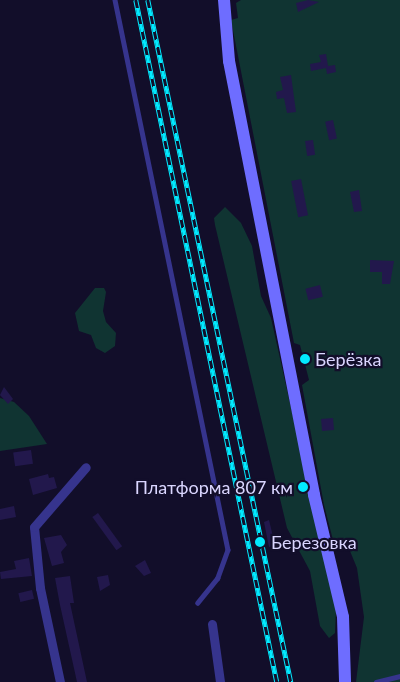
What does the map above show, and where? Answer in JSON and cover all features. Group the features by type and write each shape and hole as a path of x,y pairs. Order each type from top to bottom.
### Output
{"street":[{"path":"224,0 229,61 314,495 342,609 345,682"},
{"path":"60,682 40,588 34,527 86,467"},
{"path":"212,624 220,682"}],"lane":[{"path":"115,0 224,526 225,564 198,603"},
{"path":"376,682 400,676"}],"green space":[{"path":"241,0 400,0 400,682 356,682 364,617 357,568 350,551 333,540 324,505 302,385 309,380 300,345 294,343 231,20 238,18 236,3"},
{"path":"225,207 241,223 252,246 261,296 271,318 336,610 335,633 329,638 320,626 310,571 287,528 215,225 214,218"},
{"path":"95,288 104,288 106,292 103,311 106,322 116,333 115,346 105,353 96,348 91,335 79,331 75,313"},
{"path":"0,398 14,402 29,416 47,444 0,451"}],"building":[{"path":"308,0 319,2 298,12 296,3"},
{"path":"326,54 328,66 335,65 336,72 327,74 326,68 311,71 310,64 321,62 319,55"},
{"path":"291,75 296,112 287,113 284,98 277,99 276,92 283,90 280,77"},
{"path":"333,120 337,139 329,140 325,122"},
{"path":"313,140 315,155 307,156 305,141"},
{"path":"301,179 308,215 298,217 291,181"},
{"path":"359,190 362,211 354,212 350,192"},
{"path":"370,260 394,261 390,284 382,284 382,272 370,272"},
{"path":"320,285 323,297 308,300 305,289"},
{"path":"4,387 13,399 8,404 0,395"},
{"path":"333,418 334,430 322,431 321,419"},
{"path":"31,450 33,464 15,466 13,453"},
{"path":"48,474 49,478 54,477 57,488 33,495 29,479"},
{"path":"14,506 16,517 0,520 0,509"},
{"path":"98,513 122,546 116,550 92,517"},
{"path":"269,520 275,545 269,547 264,522"},
{"path":"61,535 67,545 61,552 64,563 52,566 44,538"},
{"path":"29,558 32,576 1,579 0,572 16,569 14,561"},
{"path":"145,560 151,573 144,576 135,566"},
{"path":"108,575 110,585 100,591 97,577"},
{"path":"70,576 74,603 70,603 87,682 77,682 55,578"},
{"path":"32,590 34,599 20,602 18,593"}],"railway":[{"path":"136,0 277,682"},
{"path":"148,0 291,682"}],"place":[{"name":"Берёзка","path":"305,359"},
{"name":"Платформа 807 км","path":"303,487"},
{"name":"Березовка","path":"260,542"}]}
